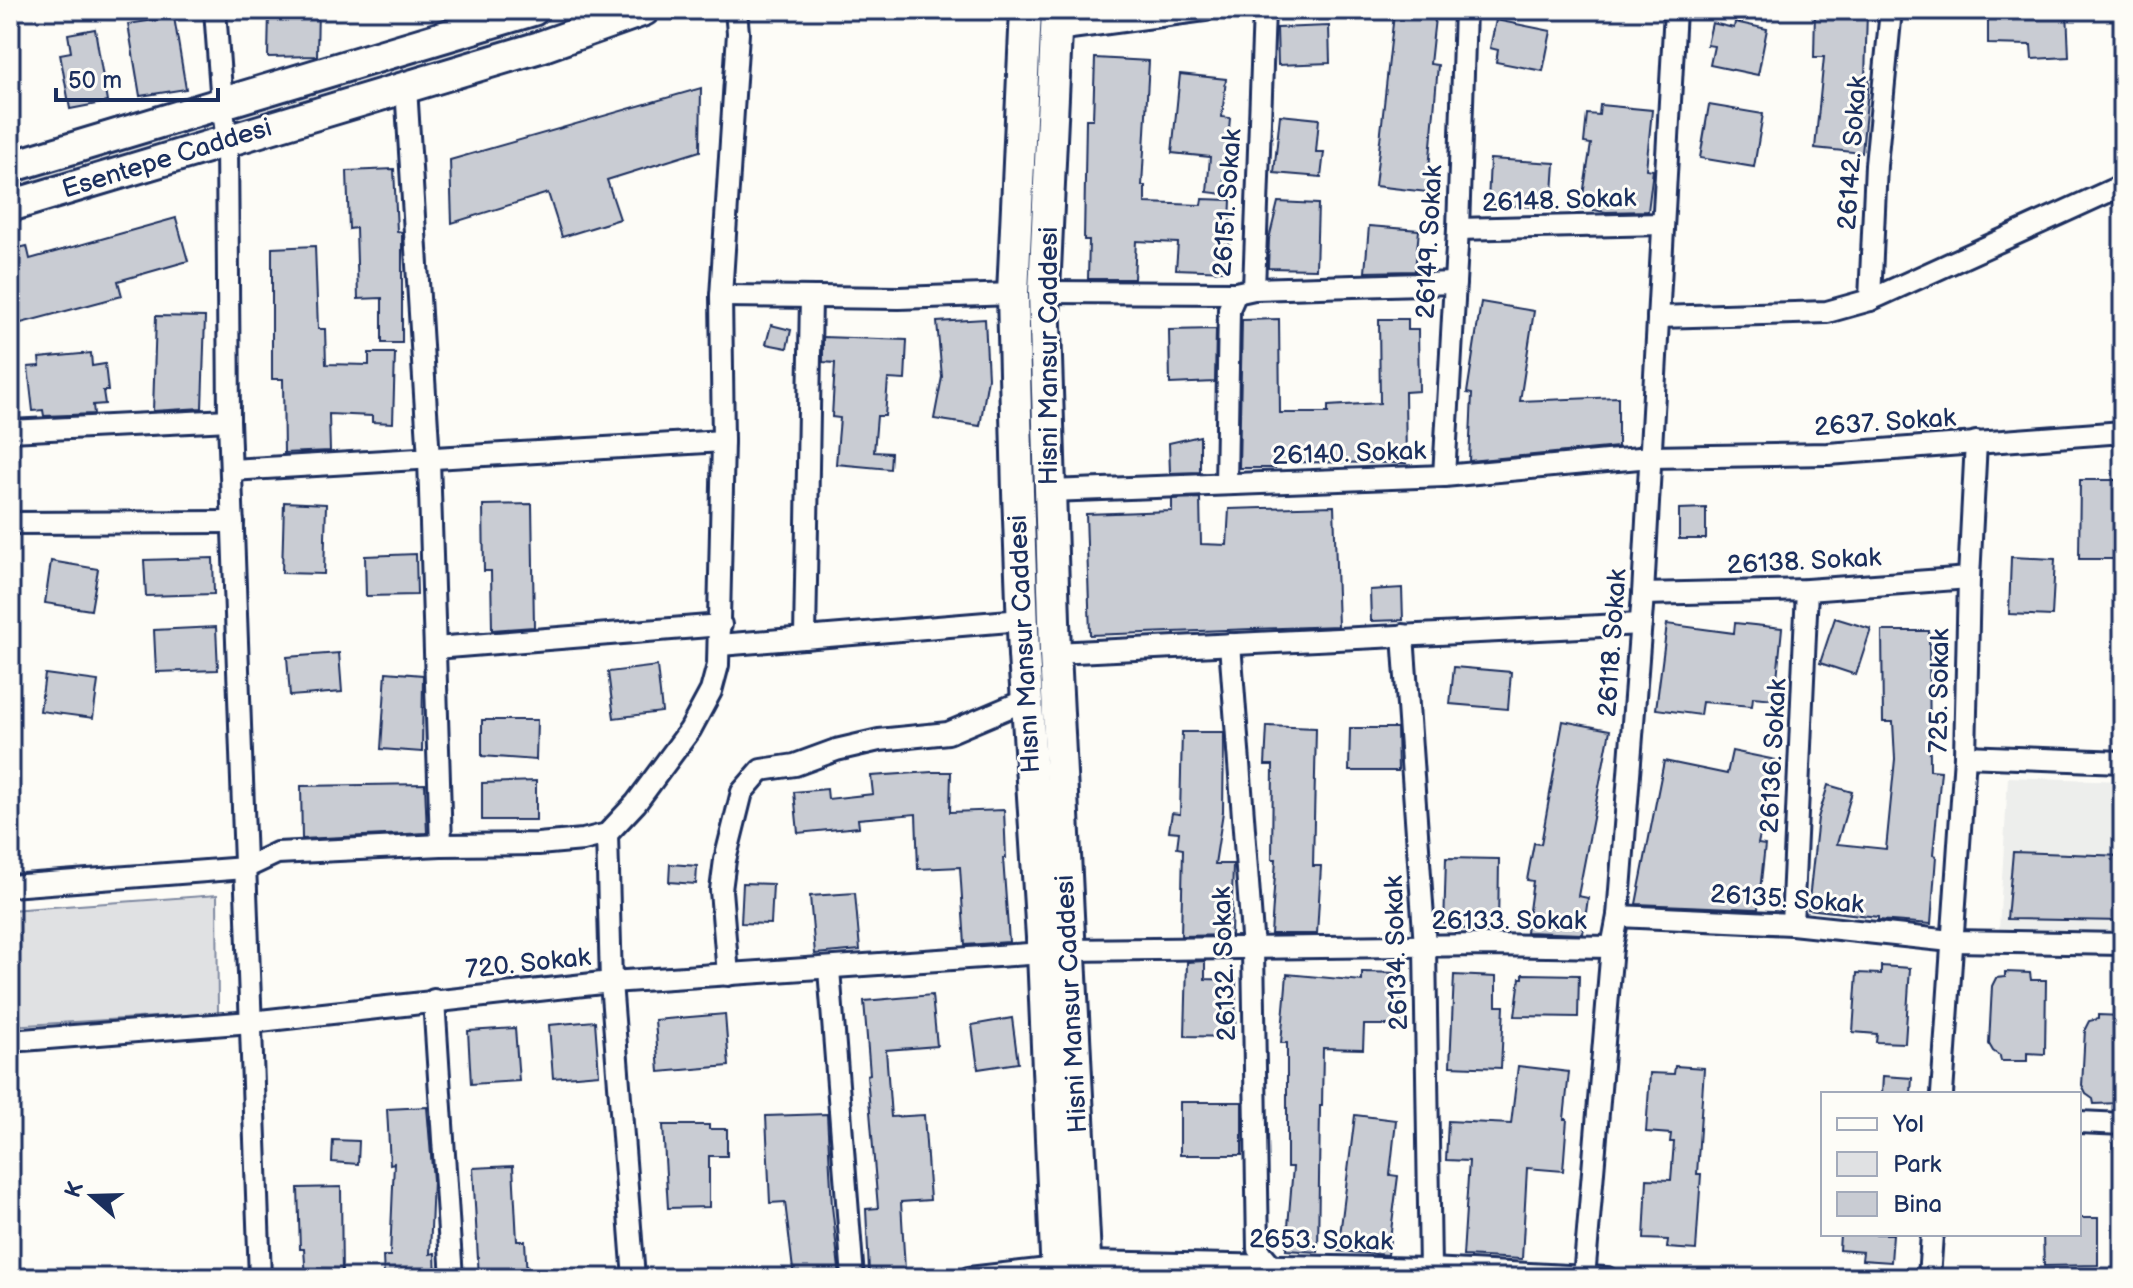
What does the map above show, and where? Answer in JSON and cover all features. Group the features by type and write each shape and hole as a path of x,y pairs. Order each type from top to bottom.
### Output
{"main road":[{"name":"Esentepe Caddesi","path":"10,167 533,10"},
{"name":"Esentepe Caddesi","path":"10,206 540,47 644,10"},
{"name":"Hısnı Mansur Caddesi","path":"1026,10 1013,294 1022,620 1026,700 1056,952"},
{"name":"Hisni Mansur Caddesi","path":"1057,20 1044,292 1055,653 1056,952 1071,1272"}],"street":[{"path":"215,10 227,140 229,420 260,1278"},
{"path":"10,886 245,868 277,853 538,844 607,834 636,803 700,715 711,691 721,635 721,296 738,33 736,10"},
{"path":"1057,20 1205,10"},
{"name":"26151. Sokak","path":"1226,484 1229,309 1245,291 1264,10"},
{"name":"26149. Sokak","path":"1444,476 1458,229 1465,10"},
{"name":"26118. Sokak","path":"1584,1277 1612,947 1618,916 1641,624 1675,10"},
{"name":"26142. Sokak","path":"1870,300 1876,165 1891,10"},
{"path":"406,87 429,459 441,845"},
{"path":"1658,317 1827,312 1870,300 2123,185"},
{"name":"26148. Sokak","path":"1458,229 1662,224"},
{"path":"1044,292 1245,291 1455,283"},
{"path":"721,296 1013,294"},
{"path":"805,638 811,297"},
{"path":"10,431 229,420"},
{"name":"2637. Sokak","path":"1650,457 1828,454 2123,432"},
{"path":"231,470 723,441"},
{"name":"725. Sokak","path":"1942,1092 1965,756 1976,442"},
{"name":"26140. Sokak","path":"1050,491 1444,476 1650,457"},
{"path":"10,523 233,522"},
{"name":"26138. Sokak","path":"1643,594 1807,590 1969,578"},
{"name":"26136. Sokak","path":"1792,924 1807,590"},
{"path":"435,648 721,635 805,638 1022,620"},
{"path":"1055,653 1641,624"},
{"name":"26134. Sokak","path":"1403,635 1425,946 1430,1269"},
{"name":"26132. Sokak","path":"1230,644 1253,949 1258,1249 1272,1272"},
{"path":"728,975 721,890 725,860 742,792 761,770 795,765 836,750 879,740 948,733 1026,700"},
{"path":"1965,756 2123,762"},
{"path":"607,834 611,982"},
{"name":"26135. Sokak","path":"1618,916 1792,924 1951,941 2123,944"},
{"name":"26133. Sokak","path":"611,982 1056,952 1425,946 1612,947"},
{"path":"829,969 853,1278"},
{"name":"720. Sokak","path":"10,1041 251,1022 611,982 634,1278"},
{"path":"434,1000 452,1278"},
{"path":"2081,1122 2123,1124"},
{"path":"1929,1278 1932,1236"},
{"name":"2653. Sokak","path":"969,1278 1071,1272 1430,1269 1607,1278"}],"shaded area":[{"path":"2008,777 2123,781 2123,933 1999,930"}],"green space":[{"path":"217,895 218,1013 10,1026 10,910"}],"building":[{"path":"269,10 318,10 317,56 268,57"},
{"path":"1815,10 1867,12 1865,79 1869,80 1862,153 1815,148 1824,57 1814,57"},
{"path":"1988,10 2067,10 2069,57 2032,59 2031,45 1988,44"},
{"path":"1394,14 1435,18 1430,64 1438,65 1427,192 1375,186"},
{"path":"174,17 186,89 140,96 128,24"},
{"path":"1496,20 1551,31 1543,71 1496,62 1498,50 1490,48"},
{"path":"1735,22 1767,29 1758,75 1710,65 1714,46 1707,45 1712,23 1734,28"},
{"path":"1329,26 1330,63 1278,65 1277,28"},
{"path":"95,29 107,102 70,109 60,54 71,52 68,34"},
{"path":"1095,58 1149,61 1142,186 1145,186 1145,203 1201,205 1202,199 1231,200 1228,271 1176,269 1178,243 1136,241 1134,279 1088,279 1089,240 1084,240 1086,119 1093,119"},
{"path":"1180,74 1226,79 1222,117 1230,118 1223,194 1207,192 1210,157 1172,153"},
{"path":"701,88 700,151 607,180 620,219 562,237 548,193 452,223 450,160"},
{"path":"1600,105 1652,110 1646,169 1653,170 1648,211 1606,212 1581,208 1591,144 1584,143 1587,114 1599,115"},
{"path":"1709,105 1763,114 1754,167 1700,158"},
{"path":"1280,115 1319,119 1316,152 1324,152 1321,177 1274,173"},
{"path":"1490,159 1555,163 1552,208 1488,204"},
{"path":"394,169 397,231 402,232 402,343 382,343 382,298 358,299 356,228 349,229 347,171"},
{"path":"1278,202 1318,204 1316,269 1268,268 1269,239"},
{"path":"176,218 188,261 118,281 122,296 10,326 10,250 27,246 30,259"},
{"path":"1369,226 1419,230 1415,271 1365,272"},
{"path":"315,246 318,329 325,329 326,364 369,365 369,353 395,353 393,423 372,422 372,416 329,414 330,451 284,453 283,379 272,379 272,248"},
{"path":"1481,302 1534,311 1520,401 1618,397 1618,447 1469,461 1472,394 1467,393"},
{"path":"156,316 205,317 202,408 153,411"},
{"path":"985,319 988,378 980,426 934,419 942,377 937,322"},
{"path":"1279,319 1280,413 1328,413 1328,406 1380,403 1379,319 1408,319 1408,330 1418,330 1419,391 1405,392 1406,463 1276,462 1275,468 1239,468 1242,320"},
{"path":"771,325 791,330 787,348 766,344"},
{"path":"1216,329 1215,382 1170,384 1169,330"},
{"path":"823,337 907,340 905,380 888,379 885,416 877,416 874,452 891,453 890,469 836,464 840,418 832,417 835,363 823,362"},
{"path":"91,353 92,366 105,364 108,391 103,391 105,404 93,405 94,414 44,416 43,410 33,411 28,367 40,366 39,358"},
{"path":"1200,436 1200,472 1170,473 1169,443"},
{"path":"2080,480 2123,480 2122,559 2079,559"},
{"path":"1200,498 1201,544 1227,545 1229,509 1334,506 1338,626 1090,635 1086,514 1172,511 1172,499"},
{"path":"284,502 326,504 324,574 282,573"},
{"path":"532,504 534,627 492,630 491,571 484,571 483,505"},
{"path":"1706,508 1706,539 1679,539 1679,509"},
{"path":"416,554 417,595 366,596 365,556"},
{"path":"2011,557 2055,559 2052,616 2009,614"},
{"path":"213,558 214,594 146,596 144,560"},
{"path":"51,561 98,569 91,610 45,603"},
{"path":"1402,588 1403,620 1371,621 1370,590"},
{"path":"1835,618 1871,629 1856,675 1820,663"},
{"path":"1735,623 1782,628 1775,699 1753,697 1752,706 1702,702 1700,715 1656,709 1667,624 1734,633"},
{"path":"216,627 218,670 156,672 154,630"},
{"path":"1882,631 1929,631 1930,770 1941,771 1933,855 1936,856 1931,924 1878,920 1878,917 1808,909 1818,818 1828,785 1852,792 1837,844 1886,849 1895,759 1893,722 1883,722"},
{"path":"339,653 342,692 290,696 287,657"},
{"path":"657,666 662,712 614,718 608,672"},
{"path":"1454,667 1511,672 1508,709 1450,704"},
{"path":"386,672 423,675 422,752 381,749"},
{"path":"45,674 98,681 93,718 40,711"},
{"path":"482,720 537,720 536,760 482,756"},
{"path":"1563,721 1610,730 1578,896 1588,898 1583,934 1526,932 1533,881 1527,880 1534,843 1541,844"},
{"path":"1267,726 1316,728 1313,866 1321,866 1317,934 1271,934 1276,859 1272,859 1273,765 1265,765"},
{"path":"1350,728 1397,728 1398,771 1349,771"},
{"path":"1182,732 1224,732 1223,812 1215,864 1233,864 1231,935 1181,936 1183,849 1177,848 1179,832 1169,831 1172,813 1180,814"},
{"path":"1732,751 1776,760 1758,844 1765,845 1758,909 1636,904 1664,761 1727,774"},
{"path":"951,772 950,812 1004,810 1006,858 1003,858 1009,942 965,945 960,867 918,869 916,814 858,819 859,827 798,833 794,792 827,789 828,799 873,794 871,776"},
{"path":"536,781 536,820 482,820 482,783"},
{"path":"425,784 427,833 302,839 301,786"},
{"path":"2013,852 2123,856 2123,921 2007,919"},
{"path":"1446,858 1499,859 1498,930 1444,928"},
{"path":"670,864 697,866 696,884 669,882"},
{"path":"743,883 773,884 771,924 741,923"},
{"path":"855,893 860,950 815,954 810,896"},
{"path":"1205,961 1205,979 1236,980 1235,1037 1185,1036 1187,962"},
{"path":"1881,966 1910,968 1905,1043 1876,1042 1877,1034 1853,1032 1857,973 1881,974"},
{"path":"1362,972 1402,973 1401,1025 1364,1025 1363,1049 1323,1048 1318,1252 1286,1250 1293,1167 1287,1167 1287,1043 1281,1043 1287,974 1362,981"},
{"path":"2005,972 2030,973 2031,980 2046,980 2045,1054 2027,1053 2027,1061 2001,1061 1989,1044 1992,986 1996,978 2005,977"},
{"path":"1523,974 1579,975 1578,1017 1515,1016"},
{"path":"1454,975 1496,977 1496,1006 1504,1006 1501,1068 1450,1066"},
{"path":"932,995 937,1046 886,1050 891,1117 924,1115 930,1200 901,1202 905,1270 869,1272 866,1209 878,1208 864,1001"},
{"path":"725,1014 729,1066 659,1072 655,1020"},
{"path":"2098,1015 2123,1016 2123,1096 2120,1096 2120,1103 2094,1104 2082,1086 2085,1029 2089,1021 2098,1019"},
{"path":"1012,1018 1018,1063 978,1069 972,1025"},
{"path":"595,1021 599,1074 553,1078 549,1025"},
{"path":"515,1028 519,1081 471,1084 468,1031"},
{"path":"1518,1066 1569,1072 1563,1171 1527,1168 1522,1259 1463,1256 1469,1161 1446,1160 1448,1121 1511,1124"},
{"path":"1675,1066 1704,1068 1696,1250 1667,1248 1668,1240 1644,1239 1647,1179 1671,1180 1674,1142 1670,1142 1671,1134 1646,1132 1650,1073 1674,1074"},
{"path":"1883,1076 1912,1078 1911,1092 1882,1092"},
{"path":"1180,1102 1242,1102 1242,1155 1180,1155"},
{"path":"427,1107 433,1180 430,1254 435,1253 436,1278 384,1278 383,1256 390,1256 394,1163 390,1164 387,1109"},
{"path":"827,1114 840,1278 794,1278 785,1202 770,1203 766,1116"},
{"path":"1355,1115 1396,1120 1390,1175 1398,1176 1388,1255 1338,1251"},
{"path":"663,1125 709,1125 709,1129 727,1129 727,1156 709,1156 709,1207 668,1208"},
{"path":"333,1140 359,1141 358,1164 332,1162"},
{"path":"513,1166 517,1241 525,1241 527,1278 479,1278 473,1168"},
{"path":"341,1187 342,1278 306,1278 304,1249 300,1249 298,1188"},
{"path":"2081,1218 2098,1218 2098,1265 2044,1266 2043,1236 2081,1236"},
{"path":"1840,1236 1893,1236 1891,1262 1862,1260 1863,1252 1839,1250"}]}
